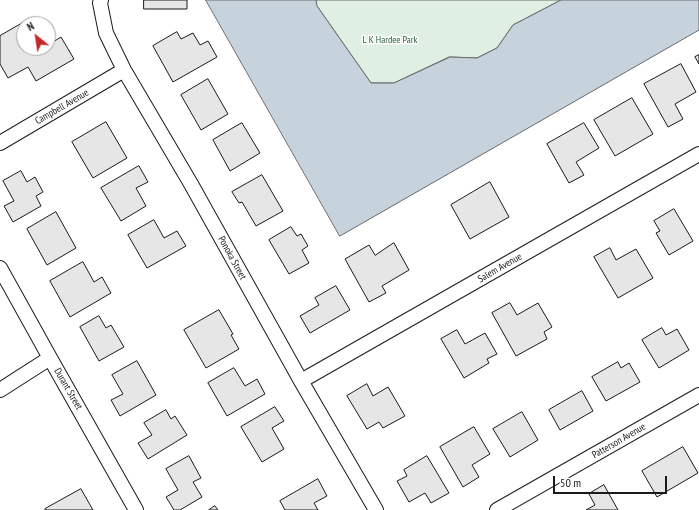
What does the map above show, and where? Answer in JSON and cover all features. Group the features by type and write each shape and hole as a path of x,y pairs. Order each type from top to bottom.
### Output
{"street":[{"name":"Ponoka Street","path":"101,0 100,3 106,33 124,70 191,184 301,382 376,510"},
{"name":"Campbell Avenue","path":"0,143 124,70"},
{"name":"Salem Avenue","path":"301,382 697,159"},
{"name":"Durant Street","path":"0,268 136,510"},
{"path":"0,390 50,358"},
{"name":"Patterson Avenue","path":"497,510 699,395"}],"green space":[{"name":"L K Hardee Park","path":"316,0 561,0 513,25 497,48 477,58 449,57 394,83 371,83 317,6"}],"shaded area":[{"path":"206,0 316,0 317,6 371,83 394,83 450,57 477,58 497,48 513,25 561,0 699,0 699,30 340,236"}],"building":[{"path":"144,0 187,0 187,9 144,9"},
{"path":"16,27 16,56 56,56 56,40 61,37 74,59 36,81 28,67 8,78 0,64 0,36"},
{"path":"177,32 181,39 193,33 200,45 208,41 217,57 173,82 153,46"},
{"path":"699,55 699,64 695,57"},
{"path":"681,64 696,92 675,104 683,119 668,127 644,84"},
{"path":"208,79 228,114 201,130 181,95"},
{"path":"632,98 653,134 615,156 594,120"},
{"path":"106,122 127,158 93,178 72,142"},
{"path":"242,123 260,153 230,171 213,140"},
{"path":"584,123 599,148 576,162 584,175 569,183 547,144"},
{"path":"139,166 148,182 136,188 146,206 121,221 101,188"},
{"path":"21,171 27,182 35,177 43,192 36,196 41,206 13,222 4,206 14,201 3,181"},
{"path":"262,175 283,211 256,226 242,202 239,203 232,192"},
{"path":"490,182 509,217 470,239 451,205"},
{"path":"674,209 693,241 669,255 656,233 660,231 654,221"},
{"path":"56,212 76,248 47,265 27,229"},
{"path":"154,220 164,238 177,231 186,246 147,268 128,235"},
{"path":"291,227 297,236 301,234 308,246 302,250 309,263 289,274 269,240"},
{"path":"394,243 409,270 382,286 386,293 369,302 345,259 369,245 375,255"},
{"path":"610,248 616,260 636,249 653,278 618,298 594,257"},
{"path":"83,262 94,282 102,277 111,293 70,317 50,281"},
{"path":"336,286 350,310 310,333 300,316 319,305 315,298"},
{"path":"510,303 517,315 538,303 552,327 544,332 547,339 516,356 492,313"},
{"path":"219,310 233,334 231,335 239,349 206,368 184,330"},
{"path":"99,316 106,328 111,325 124,347 99,361 80,327"},
{"path":"662,328 666,335 677,329 689,350 659,368 642,340"},
{"path":"457,330 465,344 485,333 497,354 487,359 489,363 464,378 441,339"},
{"path":"137,361 156,395 120,416 111,400 123,394 112,375"},
{"path":"618,362 621,368 629,363 640,382 606,401 592,377"},
{"path":"234,368 245,386 257,379 265,394 227,416 208,383"},
{"path":"367,384 373,396 388,387 405,416 383,428 379,422 367,429 347,396"},
{"path":"582,391 593,411 560,430 549,410"},
{"path":"275,407 284,421 272,428 284,449 262,462 241,427"},
{"path":"166,410 171,419 175,416 187,435 148,459 138,443 152,435 144,423"},
{"path":"522,412 538,440 510,457 493,429"},
{"path":"474,427 490,454 472,465 479,477 463,487 440,447"},
{"path":"683,447 698,473 657,497 642,471"},
{"path":"189,456 201,478 193,482 202,497 180,510 174,510 166,497 178,490 166,469"},
{"path":"427,456 449,493 431,503 425,493 409,502 397,481 407,476 404,470"},
{"path":"318,479 327,496 314,503 318,510 285,510 280,501"},
{"path":"604,485 618,510 586,510 595,505 589,494"},
{"path":"81,489 93,510 45,510 45,509"},
{"path":"215,506 218,510 209,510"}]}
